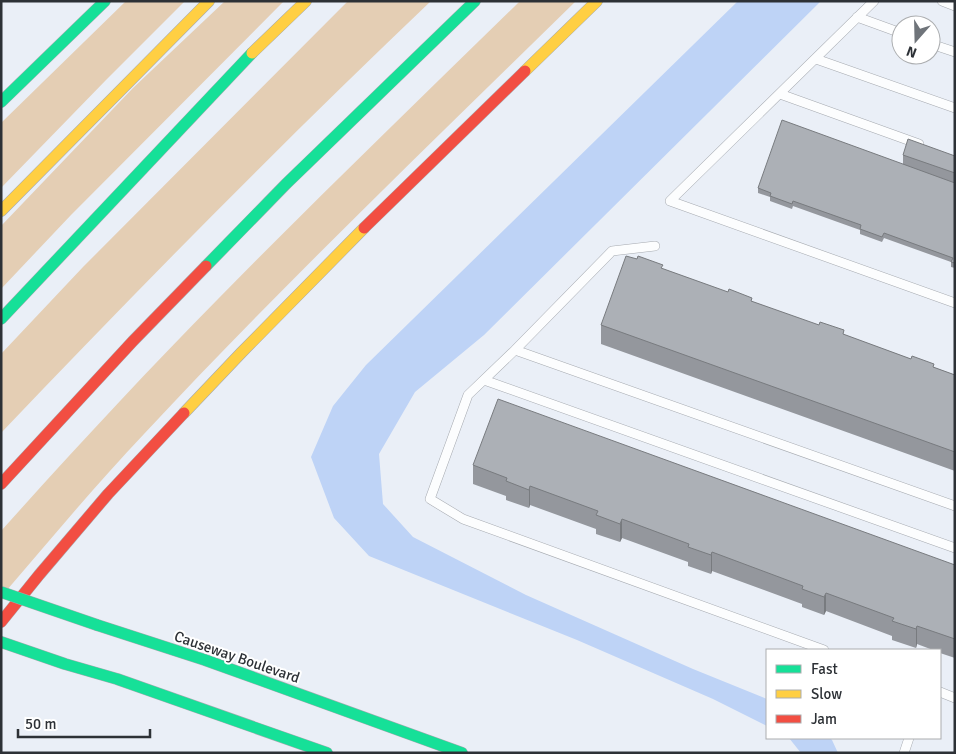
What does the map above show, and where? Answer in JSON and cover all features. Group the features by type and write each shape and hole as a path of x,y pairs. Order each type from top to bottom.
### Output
{"main road":[{"path":"1,102 105,1"},
{"path":"1,211 209,1"},
{"path":"1,319 244,61 306,1"},
{"path":"1,484 133,341 286,184 474,1"},
{"path":"1,622 96,508 241,353 345,246 597,1"},
{"name":"Causeway Boulevard","path":"1,592 204,660 462,753"},
{"path":"1,642 65,664 117,679 327,753"}],"lane":[{"path":"874,1 670,201 955,303"},
{"path":"942,1 955,6"},
{"path":"857,17 891,29"},
{"path":"941,47 955,52"},
{"path":"816,59 955,108"},
{"path":"780,94 929,147"},
{"path":"655,246 612,251 468,395 430,499 463,519 821,649"},
{"path":"515,350 955,506"},
{"path":"484,380 955,548"},
{"path":"941,692 955,698"},
{"path":"904,753 909,739"}],"shaded area":[{"path":"126,1 185,1 1,188 1,123"},
{"path":"225,1 284,1 71,215 1,289 1,226 133,88"},
{"path":"348,1 431,1 213,214 1,433 1,354 83,267"},
{"path":"520,1 576,1 357,215 196,378 107,474 1,597 1,531 108,413 218,299 330,186"}],"water":[{"path":"738,1 821,1 484,335 415,392 379,454 383,504 413,537 526,595 693,669 766,699 766,726 713,699 577,640 369,556 334,518 311,457 333,406 366,365"},
{"path":"790,739 831,739 838,753 801,753"}],"building":[{"path":"782,120 955,183 955,263 951,262 953,258 884,233 882,237 860,229 861,225 793,201 792,204 770,196 771,193 758,188"},
{"path":"908,139 955,156 955,173 903,155"},
{"path":"626,256 637,259 638,256 663,265 661,268 728,292 729,289 752,298 751,301 819,325 820,322 844,330 843,334 911,359 912,356 934,364 933,367 955,375 955,452 601,325"},
{"path":"498,399 955,565 955,639 917,626 916,629 892,621 894,618 826,593 824,597 802,589 803,586 712,552 711,555 688,547 689,544 622,519 620,524 596,515 598,511 530,486 529,490 506,481 507,478 473,465"}],"traffic: fast":[{"path":"1,102 105,1"},
{"path":"206,266 286,184 475,1"},
{"path":"1,319 252,53"},
{"path":"1,592 97,625"},
{"path":"97,625 205,660 462,753"},
{"path":"1,642 65,664 117,679 327,753"}],"traffic: slow":[{"path":"1,211 209,1"},
{"path":"252,53 306,1"},
{"path":"525,71 597,1"},
{"path":"184,413 364,228"}],"traffic: jam":[{"path":"364,228 525,71"},
{"path":"1,484 133,341 206,266"},
{"path":"1,622 108,494 184,413"}]}
